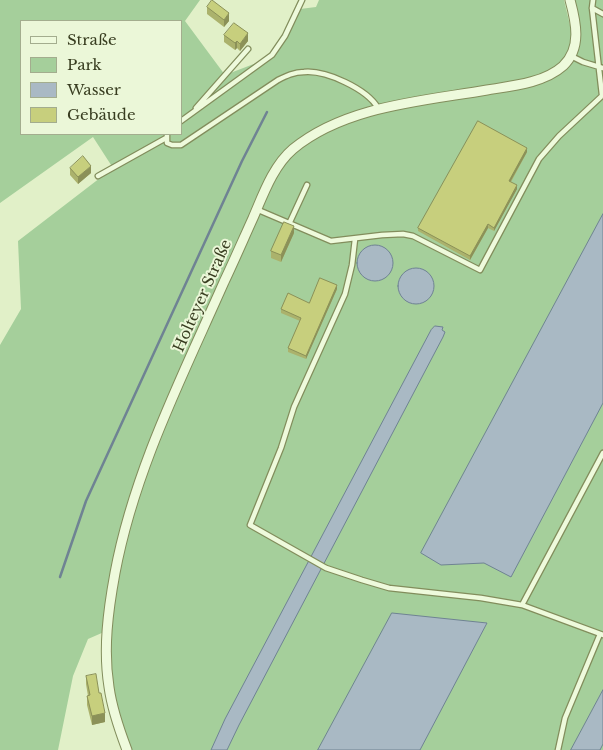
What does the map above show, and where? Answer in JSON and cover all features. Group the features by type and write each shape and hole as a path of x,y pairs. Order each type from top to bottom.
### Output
{"street":[{"path":"570,0 577,28 576,41 571,56"},
{"name":"Holteyer Straße","path":"127,750 115,717 109,688 106,654 106,631 121,542 135,492 160,428 256,209 275,171 292,150 307,139 323,130 378,108 543,78 563,65 571,56"}],"lane":[{"path":"182,119 272,54 284,36 302,0"},
{"path":"256,209 331,241 382,235 403,234 413,236 480,270 539,159 559,136 603,95 592,8 593,0"},
{"path":"592,8 603,14"},
{"path":"190,114 248,49"},
{"path":"571,56 601,68"},
{"path":"98,176 166,136 167,142 172,146 181,145 278,80 298,72 312,72 342,82 365,93 378,108"},
{"path":"289,224 307,185"},
{"path":"355,239 352,265 345,294 294,407 281,448 250,525 326,568 389,588 481,598 522,606 601,635 565,718 558,750"},
{"path":"522,606 603,453"}],"green space":[{"path":"0,0 200,0 185,21 225,75 272,57 300,9 316,7 319,0 564,0 573,38 568,55 551,71 534,79 379,107 374,100 356,87 323,74 304,71 290,74 278,80 304,72 323,75 354,88 371,101 376,108 339,120 314,132 293,146 272,171 175,387 132,492 118,541 104,632 88,639 73,676 58,750 0,750 0,345 21,309 18,241 113,168 93,137 0,203"},
{"path":"573,0 603,0 603,750 128,750 116,717 107,631 125,537 162,428 256,217 278,173 294,152 309,141 362,116 553,77 580,37 580,24"}],"water":[{"path":"603,214 603,403 511,577 484,563 441,565 421,553"},
{"path":"375,245 387,251 393,263 387,275 375,281 363,275 357,263 363,251"},
{"path":"416,268 428,274 434,286 428,298 416,304 404,298 398,286 404,274"},
{"path":"435,326 443,327 442,330 445,332 443,337 227,750 211,750 225,719 431,330"},
{"path":"392,613 487,623 420,750 318,750"},
{"path":"603,690 603,744 600,750 571,750"}],"building":[{"path":"212,0 229,13 224,20 207,7"},
{"path":"234,23 248,33 240,44 237,41 235,43 224,35"},
{"path":"478,121 527,148 509,181 517,185 494,228 488,224 470,256 418,228"},
{"path":"83,156 91,166 78,177 70,168"},
{"path":"284,222 294,226 281,255 271,251"},
{"path":"320,278 337,285 306,356 288,348 301,318 281,309 288,293 309,303"},
{"path":"96,674 105,713 92,716 87,696 90,695 86,676"}],"waterway":[{"path":"60,577 86,501 242,161 267,112"}]}
